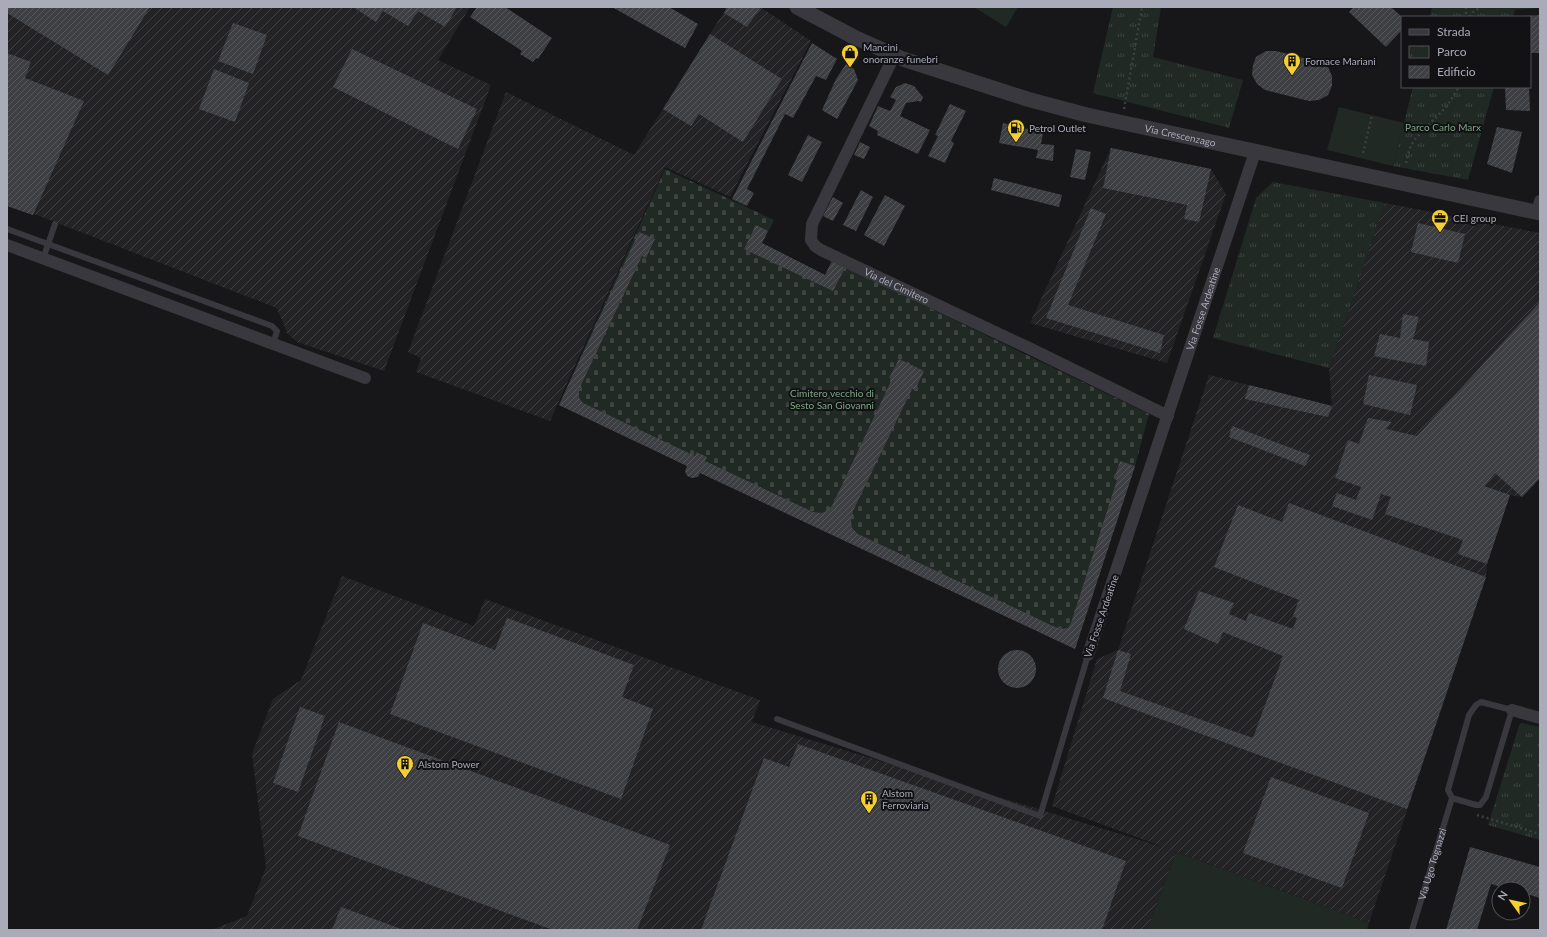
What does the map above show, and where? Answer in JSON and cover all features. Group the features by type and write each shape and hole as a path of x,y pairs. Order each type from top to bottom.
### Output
{"street":[{"name":"Via Crescenzago","path":"797,7 830,26 894,56 1036,102 1255,152 1539,209"},
{"name":"Via del Cimitero","path":"894,56 812,224 811,240 815,246 1168,416"},
{"name":"Via Fosse Ardeatine","path":"1088,656 1255,152"},
{"path":"7,245 365,378"},
{"name":"Via Ugo Tognazzi","path":"1512,710 1540,718"}],"lane":[{"path":"43,259 55,224"},
{"path":"7,229 272,326 277,331 273,344"},
{"name":"Via Fosse Ardeatine","path":"777,719 1040,816 1088,656"},
{"name":"Via Ugo Tognazzi","path":"1412,930 1452,798 1448,790 1449,782 1472,709 1481,702 1512,710"},
{"path":"1452,798 1480,805 1486,797 1512,710"}],"path":[{"path":"1121,122 1142,7"},
{"path":"1471,16 1473,12 1481,7"},
{"path":"1406,163 1410,148 1416,139 1448,106 1458,88"},
{"path":"1363,153 1372,115"},
{"path":"1480,805 1477,815 1540,834"}],"shaded area":[{"path":"7,7 470,7 438,60 491,85 384,371 297,342 287,333 277,308 34,214 33,215 7,206"},
{"path":"727,7 760,7 811,41 730,197 665,167 550,421 416,372 421,358 408,352 506,92 634,155"},
{"path":"1111,148 1211,169 1226,194 1167,363 1030,323"},
{"path":"1385,203 1540,233 1540,478 1522,497 1510,495 1487,564 1486,577 1369,923 1176,852 1147,930 211,930 247,916 266,867 252,754 273,699 301,680 342,576 474,626 485,599 760,700 752,722 1166,848 1052,806 1097,659 1118,650 1209,375 1332,406 1329,368"}],"green space":[{"path":"974,7 1018,7 1006,27"},
{"path":"1113,7 1161,7 1153,57 1243,80 1229,128 1093,93"},
{"path":"1432,7 1540,7 1515,10 1513,16 1430,16"},
{"name":"Parco Carlo Marx","path":"1413,88 1494,88 1468,180 1393,166"},
{"path":"1339,107 1404,123 1393,166 1327,150"},
{"name":"Cimitero vecchio di Sesto San Giovanni","path":"665,169 774,220 762,243 825,275 832,261 1149,414 1135,466 1075,649 559,405"},
{"path":"1273,182 1385,203 1329,368 1213,338 1256,198"},
{"path":"1521,723 1540,727 1540,840 1488,825"},
{"path":"1176,852 1369,923 1367,930 1147,930"}],"building":[{"path":"7,7 150,7 108,75 7,13"},
{"path":"353,7 457,7 445,27 418,11 408,26 383,11 376,22"},
{"path":"477,7 505,7 552,38 538,59 536,58 533,62 520,54 522,51 470,17"},
{"path":"612,7 669,7 698,24 685,48"},
{"path":"727,7 760,8 747,27 724,13"},
{"path":"1354,7 1391,7 1401,16 1401,31 1386,47 1349,12"},
{"path":"1540,15 1540,53 1531,53 1531,16 1523,16"},
{"path":"233,23 267,35 253,74 218,61"},
{"path":"710,34 782,79 743,142 699,114 691,126 663,109"},
{"path":"812,43 837,59 826,80 816,76 793,118 785,114 747,189 754,193 747,206 732,199"},
{"path":"352,49 477,109 458,149 333,87"},
{"name":"Fornace Mariani","path":"1266,51 1276,51 1319,62 1328,67 1332,76 1332,86 1328,95 1319,100 1309,101 1265,90 1257,84 1252,75 1256,57"},
{"path":"7,53 31,62 25,78 84,101 33,215 7,206"},
{"path":"846,64 854,69 858,80 837,119 822,110 836,79"},
{"path":"214,69 249,83 235,122 199,109"},
{"path":"905,83 914,86 923,97 921,102 906,103 900,116 930,130 918,154 877,135 878,131 869,126 878,106 890,111 896,100 890,97 896,87"},
{"path":"1505,88 1529,88 1530,111 1506,110"},
{"path":"950,104 966,111 951,141 954,143 945,163 928,156 938,136 935,135"},
{"path":"1003,123 1027,129 1030,124 1044,128 1041,144 1054,145 1053,161 1036,158 1038,150 999,143"},
{"path":"1497,127 1522,132 1512,173 1487,164"},
{"path":"808,135 822,142 802,182 788,175"},
{"path":"860,142 870,147 864,159 854,155"},
{"path":"1111,148 1211,169 1199,222 1184,219 1187,205 1103,188"},
{"path":"1076,149 1091,152 1085,180 1070,177"},
{"path":"994,178 1062,195 1059,207 991,190"},
{"path":"861,190 873,197 856,231 843,225"},
{"path":"885,195 905,206 884,246 864,235"},
{"path":"833,197 843,203 833,221 823,216"},
{"path":"1091,208 1106,214 1068,305 1164,335 1160,353 1046,318"},
{"path":"1418,223 1465,234 1458,263 1411,252"},
{"path":"756,225 768,231 762,243 825,275 832,261 845,268 833,291 744,249"},
{"path":"639,232 655,239 646,258 642,256 581,385 579,398 583,403 695,456 696,452 707,457 705,461 813,512 821,513 827,511 832,506 892,379 889,378 899,359 924,371 915,390 912,389 853,511 851,521 852,528 858,534 1055,627 1062,629 1068,628 1071,623 1117,480 1114,479 1120,461 1135,466 1075,649 700,473 698,477 692,478 687,476 685,471 687,466 559,405"},
{"path":"1540,302 1540,478 1522,497 1495,473 1484,486 1510,495 1487,564 1458,554 1463,540 1385,514 1391,497 1381,494 1372,520 1332,506 1337,493 1356,500 1361,487 1335,478 1348,440 1359,444 1368,418 1392,422 1386,429 1417,436"},
{"path":"1403,314 1419,317 1413,339 1429,342 1426,366 1374,356 1380,334 1400,338"},
{"path":"1369,375 1417,385 1410,415 1363,404"},
{"path":"1249,385 1332,406 1328,417 1245,399"},
{"path":"1232,426 1310,455 1305,466 1229,437"},
{"path":"1289,503 1486,577 1407,809 1103,698 1118,650 1131,654 1120,691 1253,738 1283,656 1223,632 1218,644 1184,629 1199,591 1234,603 1229,614 1246,621 1249,613 1293,629 1297,618 1293,616 1299,600 1214,567 1238,505 1282,522"},
{"name":"Alstom Power","path":"507,618 634,665 622,697 653,709 621,799 390,714 423,623 495,650"},
{"path":"1013,650 1021,650 1031,655 1035,662 1035,676 1031,683 1021,688 1013,688 1003,683 1001,680 998,673 998,665 1003,655 1006,653"},
{"path":"300,707 325,716 298,792 273,783"},
{"name":"Alstom Power","path":"339,722 670,845 637,930 553,930 298,836"},
{"name":"Alstom Ferroviaria","path":"798,744 1126,861 1102,930 701,930 764,758 789,767"},
{"path":"1271,777 1369,813 1342,888 1243,853"},
{"path":"1470,847 1540,867 1540,898 1531,895 1531,881 1491,881 1477,930 1446,930"},
{"path":"341,907 404,930 332,930"}],"place":[{"name":"Mancini onoranze funebri","path":"850,68"},
{"name":"Fornace Mariani","path":"1292,76"},
{"name":"Petrol Outlet","path":"1016,143"},
{"name":"CEI group","path":"1440,233"},
{"name":"Alstom Power","path":"405,779"},
{"name":"Alstom Ferroviaria","path":"869,814"}]}
